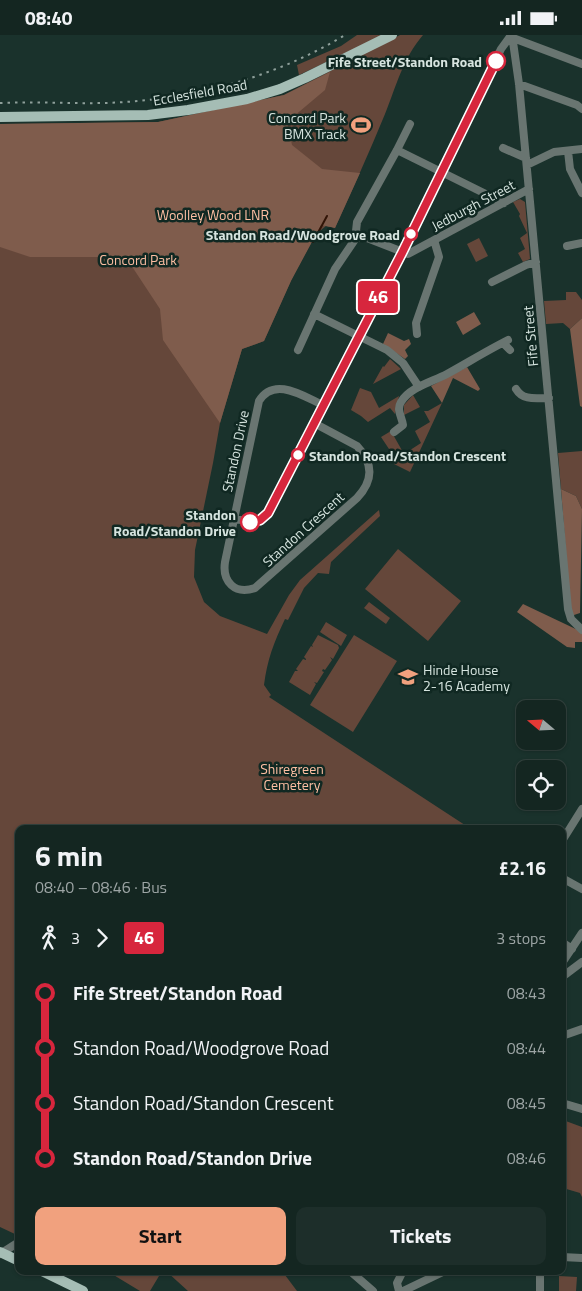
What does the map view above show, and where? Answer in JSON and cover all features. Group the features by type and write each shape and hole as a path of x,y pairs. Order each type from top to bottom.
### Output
{"main road":[{"name":"Ecclesfield Road","path":"0,117 148,115 247,99 280,89 392,35"},
{"path":"0,1253 15,1259"},
{"path":"50,1275 78,1290"}],"street":[{"path":"234,519 256,522 264,518 268,513 402,253 501,49 510,36 582,64"},
{"name":"Fife Street","path":"510,36 519,84 568,609 571,619 582,630"},
{"path":"519,84 577,105 582,109"},
{"path":"359,237 356,231 357,222 410,124"},
{"path":"503,148 526,162 554,152 582,149"},
{"path":"397,150 504,203"},
{"path":"568,151 570,169 582,193"},
{"name":"Jedburgh Street","path":"402,253 411,253 529,189"},
{"path":"298,350 336,269 353,240 359,237 378,241 402,253"},
{"path":"417,334 416,323 439,257 434,241"},
{"path":"567,246 582,243"},
{"path":"492,282 536,262"},
{"path":"314,314 387,350 397,357 419,387"},
{"path":"394,432 403,425 399,413 401,402 419,387 506,341 510,350"},
{"name":"Standon Drive","path":"234,519 257,407 262,397 273,389 284,388 323,405"},
{"path":"516,389 519,394 526,398 549,398"},
{"name":"Standon Crescent","path":"234,519 224,574 233,587 249,590 255,588 365,490 370,470 362,451 314,423"},
{"path":"566,835 582,809"},
{"path":"566,880 582,889"},
{"path":"566,957 582,933"},
{"path":"566,945 572,949"},
{"path":"566,974 582,962"},
{"path":"566,1035 582,1029"},
{"path":"566,1104 582,1109"},
{"path":"0,1253 15,1244"},
{"path":"566,1257 582,1258"},
{"path":"355,1275 373,1291"},
{"path":"399,1291 397,1283 401,1275"},
{"path":"403,1291 437,1275"},
{"path":"540,1275 540,1291"}],"green space":[{"path":"357,35 383,35 299,75 297,65 341,46"},
{"name":"Concord Park","path":"400,35 423,35 405,63 379,129 335,228 326,226 316,234 293,276 264,341 242,349 220,423 195,550 194,577 204,602 220,616 267,634 289,595 300,580 379,510 380,516 331,562 329,574 318,573 304,588 288,620 285,619 278,635 269,659 264,685 271,695 269,697 465,825 15,825 15,1234 0,1227 0,124 158,122 284,95"},
{"name":"Woolley Wood LNR","path":"330,72 325,90 287,122 292,145 322,169 360,173 335,228 321,225 291,281 264,341 242,349 220,423 163,340 160,309 131,265 107,257 30,257 0,247 0,124 158,122 284,95"},
{"path":"520,199 525,202 530,259 523,262 518,253 525,249 520,238 527,233 513,202"},
{"path":"479,238 488,256 476,262 467,244"},
{"path":"566,292 576,292 582,300 582,318 570,329 563,323 546,324 544,301 566,300"},
{"path":"474,312 481,324 463,335 456,322"},
{"path":"582,318 582,407 580,406 570,329"},
{"path":"388,333 404,341 409,339 411,344 405,350 408,356 405,359 383,344"},
{"path":"390,359 401,369 373,384 383,366"},
{"path":"467,367 480,389 478,391 453,378 442,403 431,386"},
{"path":"360,388 371,392 379,408 399,396 395,414 390,408 368,422 351,410"},
{"path":"413,395 420,407 404,415 404,405"},
{"path":"442,403 410,472 394,464 389,449 381,437 391,431 404,454 421,443 415,431 430,422 424,411 428,411"},
{"path":"582,451 582,509 576,496 561,489 558,453"},
{"path":"561,489 576,496 582,509 580,613 571,616"},
{"path":"398,549 461,601 428,641 365,589"},
{"path":"369,602 390,618 386,624 364,608"},
{"path":"523,604 582,632 582,642 575,642 575,648 567,647 517,612"},
{"path":"326,622 347,635 341,646 320,632"},
{"path":"318,635 338,645 339,648 333,659 330,657 332,660 325,670 323,669 322,671 324,672 317,683 314,682 316,684 310,695 289,682 295,671 298,671 296,669 303,659 306,660 304,657 311,646 313,647 312,645"},
{"path":"354,635 397,661 353,732 310,705"},
{"path":"566,1121 582,1127 582,1197 580,1193 566,1189"},
{"path":"114,1275 160,1275 150,1291 140,1291"},
{"path":"170,1275 285,1275 297,1291 188,1291"},
{"path":"559,1276 577,1277 576,1291 559,1291"}],"waterway":[{"path":"313,242 327,216"}],"railway":[{"path":"0,103 110,103 183,95 239,82 267,72 294,62 345,35"}],"bus line":[{"name":"46","path":"250,522 256,522 264,518 268,513 402,253 496,61"}],"place":[{"name":"Fife Street/Standon Road","path":"496,61"},
{"name":"Concord Park BMX Track","path":"361,125"},
{"name":"Standon Road/Woodgrove Road","path":"411,234"},
{"name":"Standon Road/Standon Crescent","path":"298,455"},
{"name":"Standon Road/Standon Drive","path":"250,522"},
{"name":"Hinde House 2-16 Academy","path":"408,677"}],"park label":[{"name":"Shiregreen Cemetery","path":"292,776"}]}
